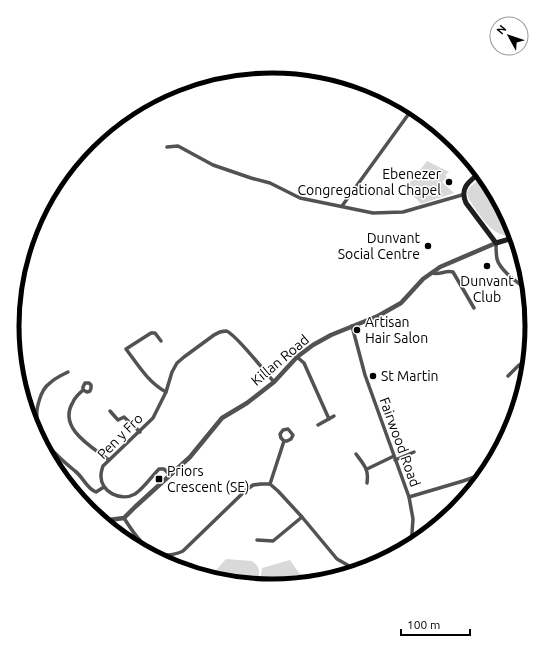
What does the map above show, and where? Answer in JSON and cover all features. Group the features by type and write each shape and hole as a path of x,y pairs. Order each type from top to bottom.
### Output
{"main road":[{"path":"477,176 465,187 462,195 466,203 496,243 511,239"}],"street":[{"path":"342,206 409,113"},
{"path":"167,147 178,146 213,165 270,183 300,198 373,213 403,212 462,195"},
{"path":"496,243 496,258 498,264 523,286"},
{"name":"Killan Road","path":"124,518 190,457 222,418 247,403 274,382 297,357 313,345 331,335 378,316 402,303 422,279 440,267 496,243"},
{"path":"432,273 438,274 449,271 453,272 474,308"},
{"name":"Fairwood Road","path":"352,326 365,375 408,497 412,520 411,538"},
{"name":"Pen y Fro","path":"104,487 100,476 103,466 153,418 166,392 172,372 177,363 214,335 219,332 226,331 234,336 274,382"},
{"path":"161,341 155,333 151,333 126,349 142,372 158,387 166,392"},
{"path":"297,357 304,363 329,419"},
{"path":"508,376 524,362"},
{"path":"36,418 35,414 40,394 50,382 68,372"},
{"path":"83,390 73,402 69,412 69,422 81,440 109,460"},
{"path":"110,411 118,420 124,417 140,432"},
{"path":"318,425 334,416"},
{"path":"270,484 284,441"},
{"path":"52,451 65,464 80,475 90,490 96,492 104,487 121,498 136,494 159,469 164,469 170,475"},
{"path":"367,469 414,452"},
{"path":"356,454 367,469 367,483"},
{"path":"408,497 477,476"},
{"path":"160,554 175,555 183,551 245,491 253,485 270,484 302,517 337,559 353,567"},
{"path":"257,540 273,541 302,517"},
{"path":"109,520 124,518 141,543"}],"shaded area":[{"path":"427,161 449,172 445,175 447,177 442,182 454,193 421,204 406,188"},
{"path":"479,179 500,214 509,235 501,234 494,230 482,218 468,198 467,192 470,187"},
{"path":"226,559 252,561 259,569 258,579 239,578 214,573"},
{"path":"290,560 299,573 309,577 260,579 262,568"}],"place":[{"name":"Ebenezer Congregational Chapel","path":"449,182"},
{"name":"Dunvant Social Centre","path":"428,246"},
{"name":"Dunvant Club","path":"487,266"},
{"name":"Artisan Hair Salon","path":"357,330"},
{"name":"St Martin","path":"373,376"},
{"name":"Priors Crescent (SE)","path":"159,479"}]}
